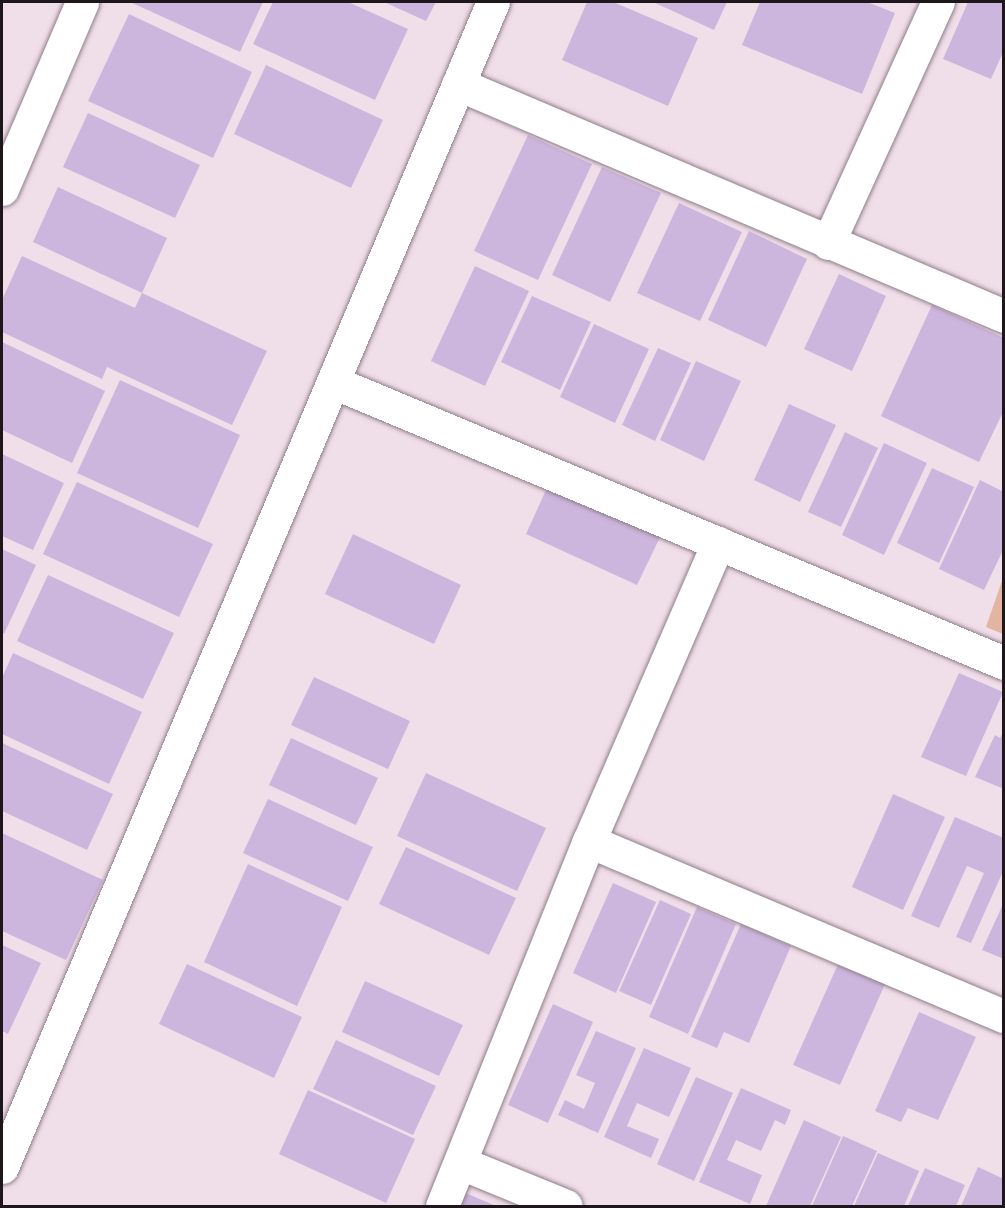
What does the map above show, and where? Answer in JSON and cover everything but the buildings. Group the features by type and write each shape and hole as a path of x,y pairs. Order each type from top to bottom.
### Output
{"street":[{"path":"2,189 82,2"},
{"path":"2,1167 493,2"},
{"path":"828,243 938,2"},
{"path":"458,84 1004,316"},
{"path":"333,382 1004,663"},
{"path":"442,1206 589,841 718,543"},
{"path":"589,841 1004,1016"},
{"path":"461,1163 566,1206"}],"shaded area":[{"path":"1003,578 1004,634 986,627"}]}
